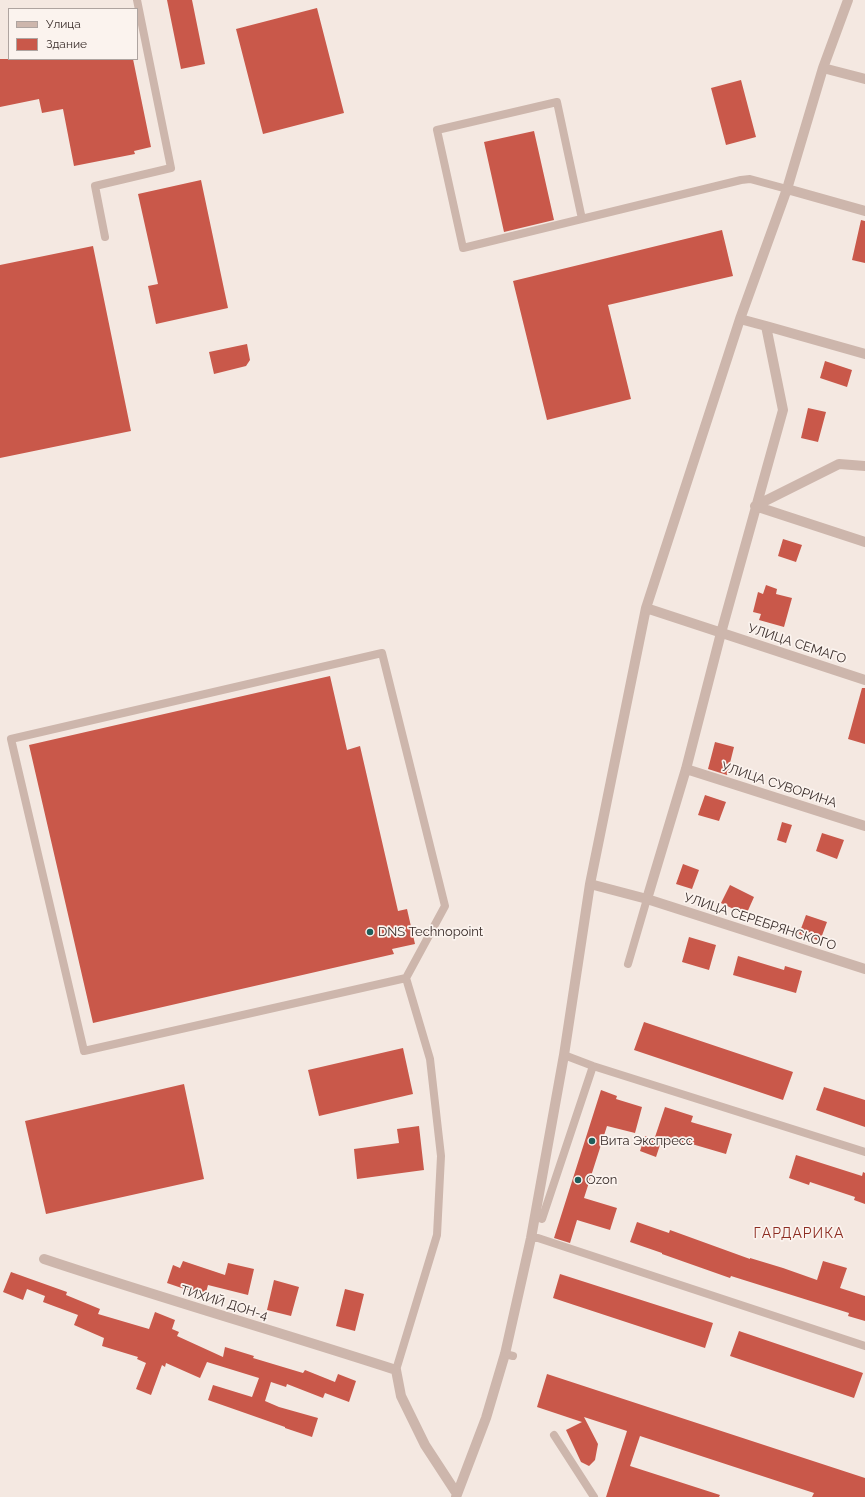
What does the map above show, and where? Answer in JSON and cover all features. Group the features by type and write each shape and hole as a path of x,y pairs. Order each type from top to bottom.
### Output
{"street":[{"path":"456,1496 509,1355 564,1055 590,884 646,608 740,319 787,189 823,68 848,0"},
{"path":"823,68 865,79"},
{"path":"787,189 865,211"},
{"path":"740,319 865,354"},
{"path":"647,899 686,769 720,633 783,410 766,326"},
{"path":"755,506 839,464 865,466"},
{"path":"755,506 865,542"},
{"name":"УЛИЦА СЕМАГО","path":"646,608 865,680"},
{"name":"УЛИЦА СУВОРИНА","path":"686,769 865,826"},
{"name":"УЛИЦА СЕРЕБРЯНСКОГО","path":"590,884 647,899 865,969"},
{"name":"ТИХИЙ ДОН-4","path":"44,1259 150,1294 315,1343 396,1370"},
{"path":"396,1370 401,1396 425,1445 456,1496"}],"lane":[{"path":"105,237 95,186 171,168 138,0"},
{"path":"582,219 557,102 437,130 463,248 582,219 741,180 750,179 787,189"},
{"path":"396,1370 437,1235 441,1156 430,1059 406,978 445,906 382,652 11,739 84,1051 406,978"},
{"path":"628,964 647,899"},
{"path":"564,1055 593,1066 865,1152"},
{"path":"542,1219 593,1066"},
{"path":"531,1238 538,1238 865,1346"},
{"path":"554,1435 594,1497"}],"building":[{"path":"167,0 192,0 205,64 181,69"},
{"path":"317,8 344,113 263,134 236,29"},
{"path":"0,59 133,60 151,147 134,151 135,154 74,166 63,109 42,113 39,99 0,107"},
{"path":"741,80 756,137 726,145 711,88"},
{"path":"534,131 554,220 504,232 484,142"},
{"path":"201,180 228,308 156,324 148,286 158,284 138,194"},
{"path":"861,220 865,221 865,263 852,260"},
{"path":"722,230 733,276 608,305 631,399 547,420 513,281"},
{"path":"93,246 131,431 0,458 0,265"},
{"path":"247,344 250,360 246,366 214,374 209,352"},
{"path":"825,361 852,370 847,387 820,378"},
{"path":"808,408 826,412 818,442 801,438"},
{"path":"783,539 802,545 796,562 778,556"},
{"path":"766,585 777,589 776,594 792,598 784,627 759,620 761,614 753,612 758,592 763,594"},
{"path":"330,676 347,750 360,746 398,911 407,909 415,944 392,949 394,954 93,1023 29,745"},
{"path":"862,688 865,688 865,744 848,739"},
{"path":"715,742 734,747 727,775 708,769"},
{"path":"705,795 726,802 719,821 698,815"},
{"path":"782,822 792,825 786,843 777,840"},
{"path":"822,833 844,840 837,859 816,851"},
{"path":"683,864 699,870 692,889 676,884"},
{"path":"730,885 754,897 746,915 721,903"},
{"path":"806,915 827,922 820,941 799,934"},
{"path":"689,937 716,945 709,970 682,962"},
{"path":"738,956 784,970 785,966 802,971 796,993 733,975"},
{"path":"644,1022 793,1072 783,1100 634,1050"},
{"path":"403,1048 413,1094 319,1116 308,1070"},
{"path":"184,1084 204,1179 46,1214 25,1121"},
{"path":"824,1087 865,1100 865,1127 816,1110"},
{"path":"601,1090 617,1096 616,1099 642,1107 635,1133 607,1126 584,1198 617,1208 610,1230 577,1220 570,1243 554,1238"},
{"path":"665,1107 693,1116 691,1122 732,1134 726,1154 685,1142 683,1146 655,1137"},
{"path":"419,1126 424,1170 357,1179 354,1149 399,1143 397,1129"},
{"path":"645,1136 661,1142 656,1157 640,1151"},
{"path":"796,1155 862,1176 863,1172 865,1173 865,1204 854,1200 855,1197 810,1182 809,1185 789,1178"},
{"path":"637,1222 669,1233 670,1230 750,1259 783,1268 817,1280 823,1261 847,1268 840,1288 865,1296 865,1321 848,1316 849,1313 731,1276 730,1278 630,1242"},
{"path":"183,1261 225,1275 228,1263 254,1269 248,1295 208,1285 205,1296 167,1283 173,1265 180,1268"},
{"path":"11,1272 67,1292 66,1295 100,1309 98,1314 149,1329 155,1312 175,1320 172,1329 179,1332 177,1336 223,1357 225,1347 254,1356 253,1358 303,1373 305,1370 335,1382 338,1374 356,1381 349,1402 325,1393 323,1398 287,1384 286,1387 271,1382 265,1401 279,1407 318,1418 312,1437 208,1400 213,1385 252,1397 259,1378 207,1362 200,1378 166,1363 165,1367 162,1365 151,1395 136,1389 146,1363 137,1359 138,1357 102,1346 104,1338 74,1325 78,1315 43,1302 45,1296 27,1289 23,1300 3,1292"},
{"path":"560,1274 713,1323 705,1348 553,1298"},
{"path":"274,1280 299,1287 291,1316 267,1310"},
{"path":"345,1289 364,1294 355,1331 336,1326"},
{"path":"739,1331 863,1373 854,1398 730,1356"},
{"path":"547,1374 865,1478 865,1497 812,1497 814,1493 640,1436 630,1466 720,1495 719,1497 606,1497 627,1431 584,1417 598,1444 595,1460 589,1466 581,1462 566,1430 582,1422 537,1407"}],"place":[{"name":"DNS Technopoint","path":"370,932"},
{"name":"Вита Экспресс","path":"592,1141"},
{"name":"Ozon","path":"578,1180"}],"district":[{"name":"ГАРДАРИКА","path":"799,1234"}]}
